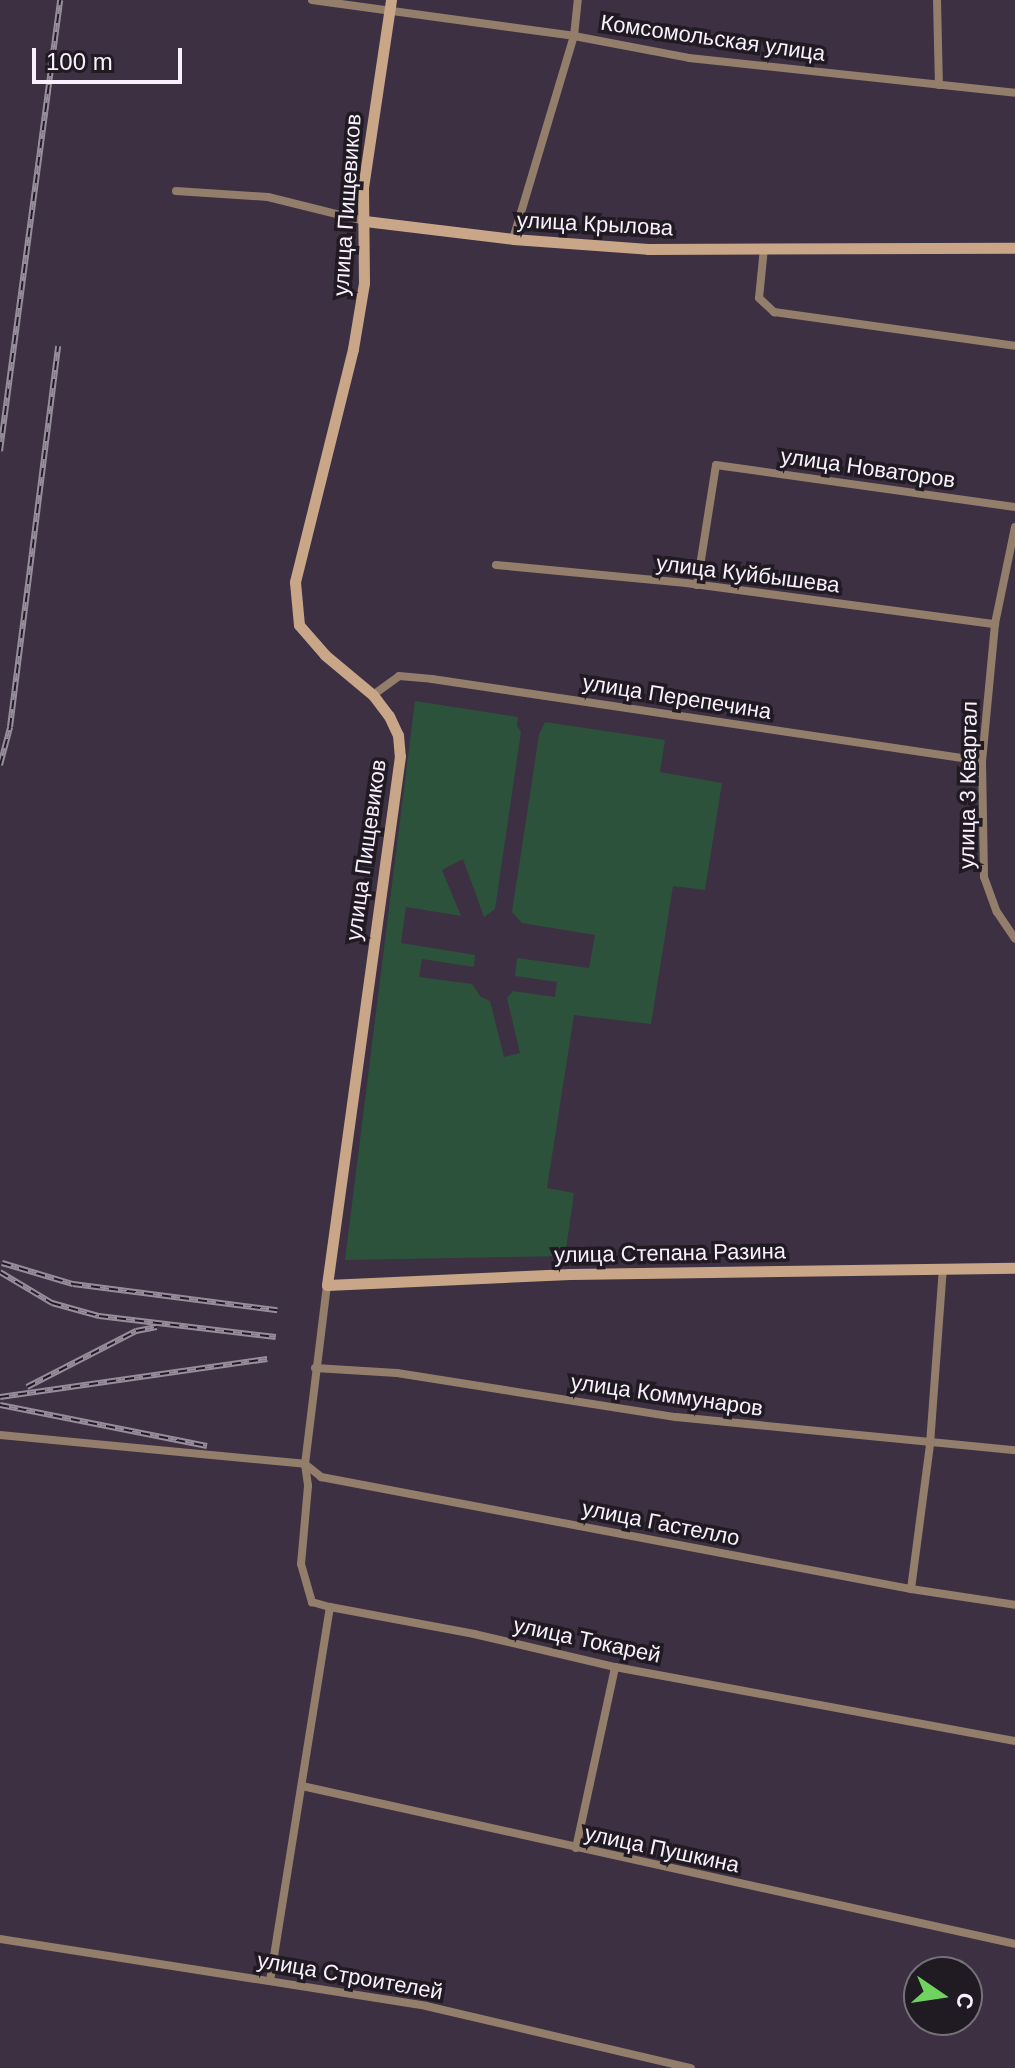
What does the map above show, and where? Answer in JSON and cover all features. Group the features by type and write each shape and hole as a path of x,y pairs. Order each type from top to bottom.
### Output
{"main road":[{"name":"улица Пищевиков","path":"327,1285 400,756 398,735 389,716 373,695 325,655 299,625 295,582 353,349 364,283 363,187 390,6"},
{"name":"улица Крылова","path":"365,221 513,239 648,249 1015,248"},
{"name":"улица Степана Разина","path":"327,1285 570,1274 1015,1268"}],"street":[{"name":"Комсомольская улица","path":"312,0 390,6 689,58 1015,93"},
{"path":"513,239 574,36 578,0"},
{"path":"937,0 939,85"},
{"name":"улица Крылова","path":"176,191 268,197 365,221"},
{"path":"764,248 759,298 774,312 1015,346"},
{"name":"улица Новаторов","path":"697,585 716,465 1015,507"},
{"name":"улица 3 Квартал","path":"1015,527 995,624 982,761 984,877 997,912 1015,939"},
{"name":"улица Куйбышева","path":"496,565 697,585 995,624"},
{"name":"улица Перепечина","path":"373,695 399,676 432,679 982,761"},
{"path":"911,1589 930,1444 943,1269"},
{"name":"улица Пищевиков","path":"327,1285 305,1464 308,1486 301,1564 312,1602 330,1607"},
{"name":"улица Коммунаров","path":"315,1368 397,1373 676,1417 1015,1450"},
{"name":"улица Гастелло","path":"0,1435 305,1464 321,1477 911,1589 1015,1605"},
{"path":"270,1981 330,1607"},
{"name":"улица Токарей","path":"330,1607 474,1634 615,1667 1015,1741"},
{"path":"576,1848 615,1667"},
{"name":"улица Пушкина","path":"302,1786 1015,1944"},
{"name":"улица Строителей","path":"0,1939 426,2006 691,2068"}],"green space":[{"path":"415,701 518,717 517,726 521,732 495,909 484,917 463,859 442,870 461,916 406,907 401,943 475,955 474,967 422,959 419,977 472,984 481,997 490,1001 504,1057 520,1053 507,998 513,991 555,997 557,982 515,976 517,958 589,968 595,935 522,923 512,912 539,735 545,722 665,740 660,772 722,783 705,890 673,886 651,1024 574,1015 547,1188 574,1193 565,1256 345,1260"}],"railway":[{"path":"0,451 60,0"},
{"path":"0,765 10,727 58,346"},
{"path":"2,1263 73,1284 277,1310"},
{"path":"0,1272 52,1303 99,1316 276,1337"},
{"path":"27,1387 136,1331 157,1327"},
{"path":"0,1397 267,1359"},
{"path":"0,1405 207,1446"}]}
